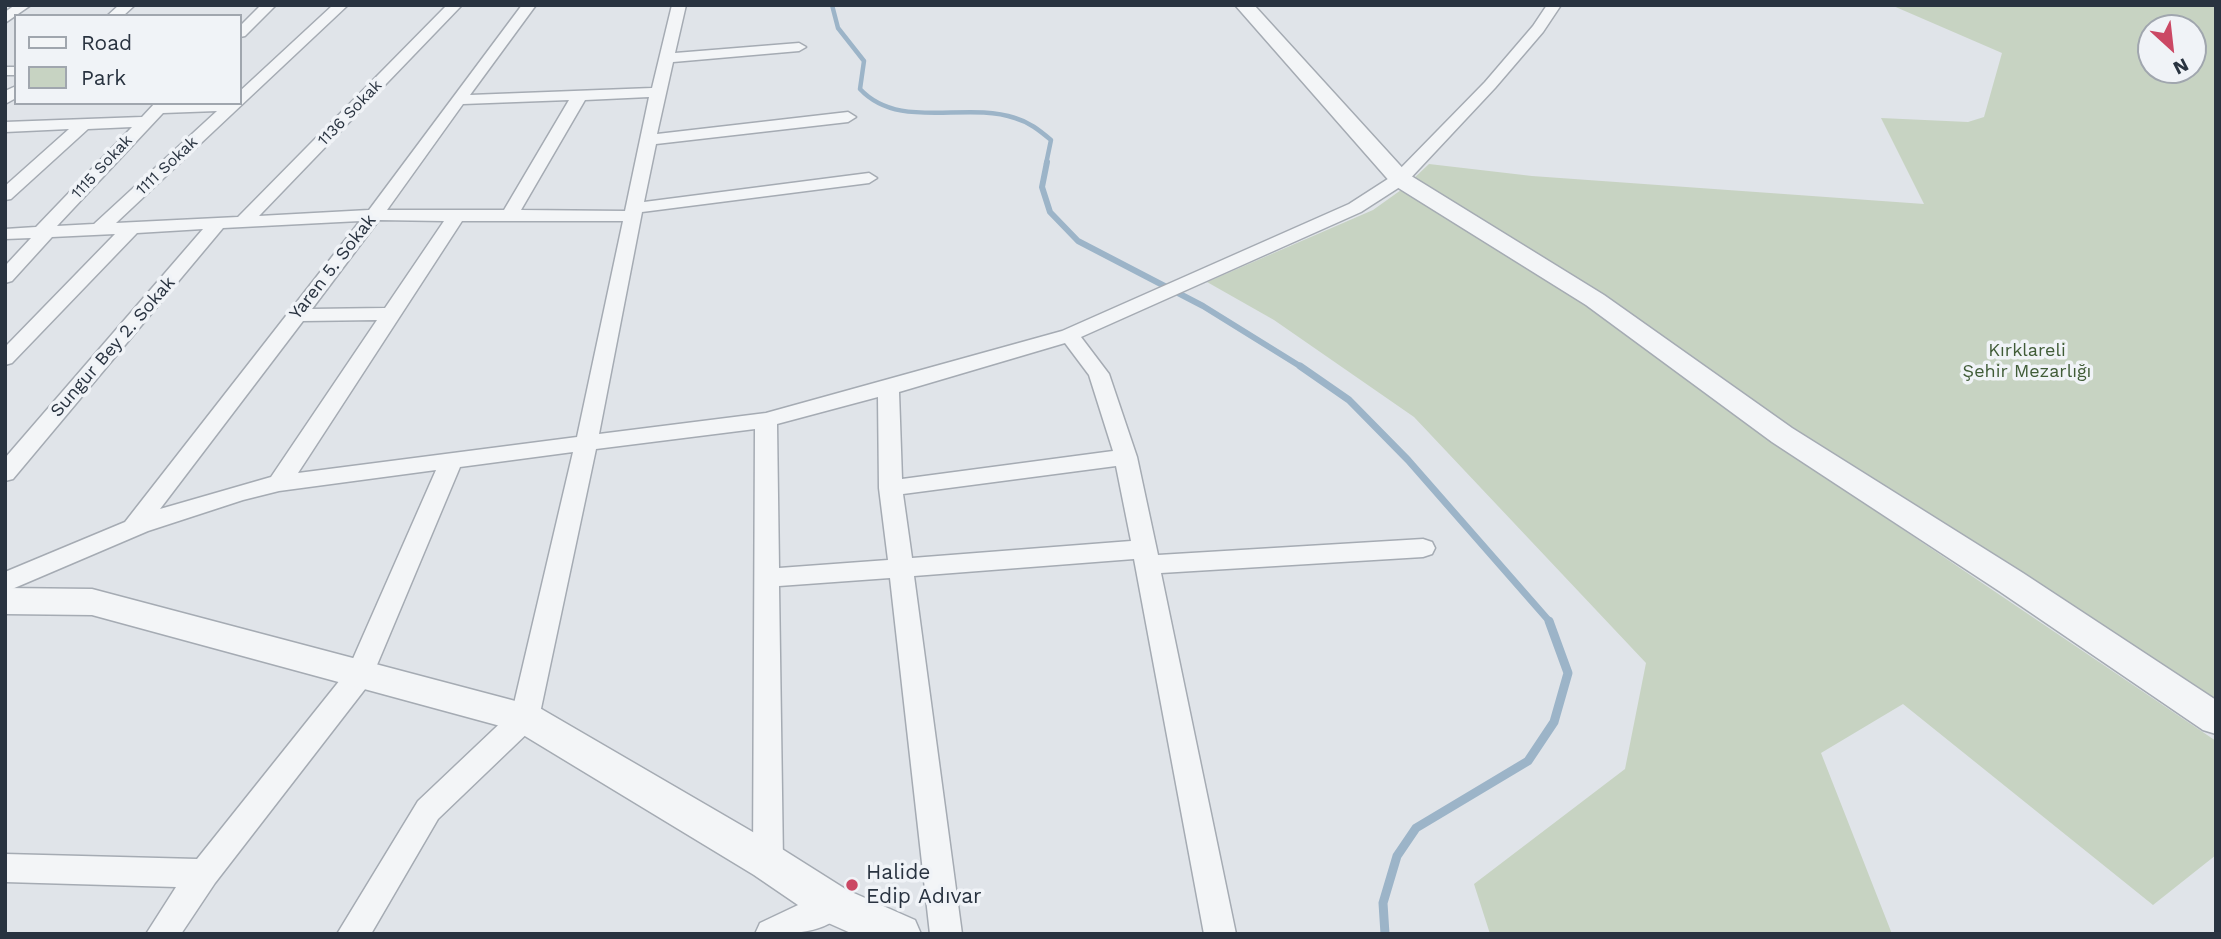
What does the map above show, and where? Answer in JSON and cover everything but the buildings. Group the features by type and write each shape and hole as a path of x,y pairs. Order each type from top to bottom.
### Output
{"street":[{"path":"5,19 24,5"},
{"path":"242,31 269,5"},
{"name":"1111 Sokak","path":"242,97 341,5"},
{"name":"1136 Sokak","path":"245,220 455,5"},
{"name":"Yaren 5. Sokak","path":"134,526 374,215 529,5"},
{"path":"353,934 428,810 525,718 586,446 665,58 679,5"},
{"path":"1244,5 1400,179 1595,300 1782,435 2011,582 2216,719"},
{"path":"5,583 134,526 201,502 279,484 586,446 766,420 888,388 1069,335 1356,208 1400,179 1490,85 1538,29 1554,5"},
{"path":"665,58 799,47"},
{"path":"461,100 658,92"},
{"path":"509,216 580,95"},
{"path":"161,106 186,105"},
{"name":"1111 Sokak","path":"99,229 234,105"},
{"name":"1115 Sokak","path":"5,277 161,106"},
{"path":"648,141 848,117"},
{"path":"5,127 144,122"},
{"path":"5,195 84,124"},
{"path":"5,234 374,215 509,216 634,212 869,178"},
{"path":"279,484 457,215"},
{"name":"Sungur Bey 2. Sokak","path":"5,473 220,221"},
{"path":"5,359 132,227"},
{"path":"295,315 391,314"},
{"path":"1069,335 1099,374 1126,457 1220,934"},
{"path":"888,388 891,488 946,934"},
{"path":"766,420 768,862"},
{"path":"891,488 1126,457"},
{"path":"162,934 204,873 359,676 451,461"},
{"path":"767,578 1147,557 1423,548"},
{"path":"5,601 92,602 359,676 525,718 768,862 832,904 900,934"},
{"path":"5,869 204,873"},
{"path":"771,934 832,904"}],"green space":[{"name":"Kırklareli Şehir Mezarlığı","path":"1891,5 2216,7 2216,703 1411,181 1429,164 1532,176 1924,204 1881,118 1968,122 1984,117 2002,53"},
{"path":"1401,190 1584,303 1812,468 2216,741 2216,855 2153,905 1903,704 1821,753 1892,934 1490,934 1474,884 1625,769 1646,663 1414,417 1274,320 1207,282 1373,210"}],"waterway":[{"path":"832,5 838,28 864,61 860,89 876,102 913,112 975,112 1020,120 1051,140 1046,164"},
{"path":"1047,162 1042,187 1050,212 1078,241 1203,306 1302,367"},
{"path":"1302,367 1349,400 1408,460 1550,622"},
{"path":"1385,934 1383,903 1397,856 1416,828 1528,761 1554,722 1568,673 1549,621"}],"place":[{"name":"Halide Edip Adıvar","path":"852,885"}]}
